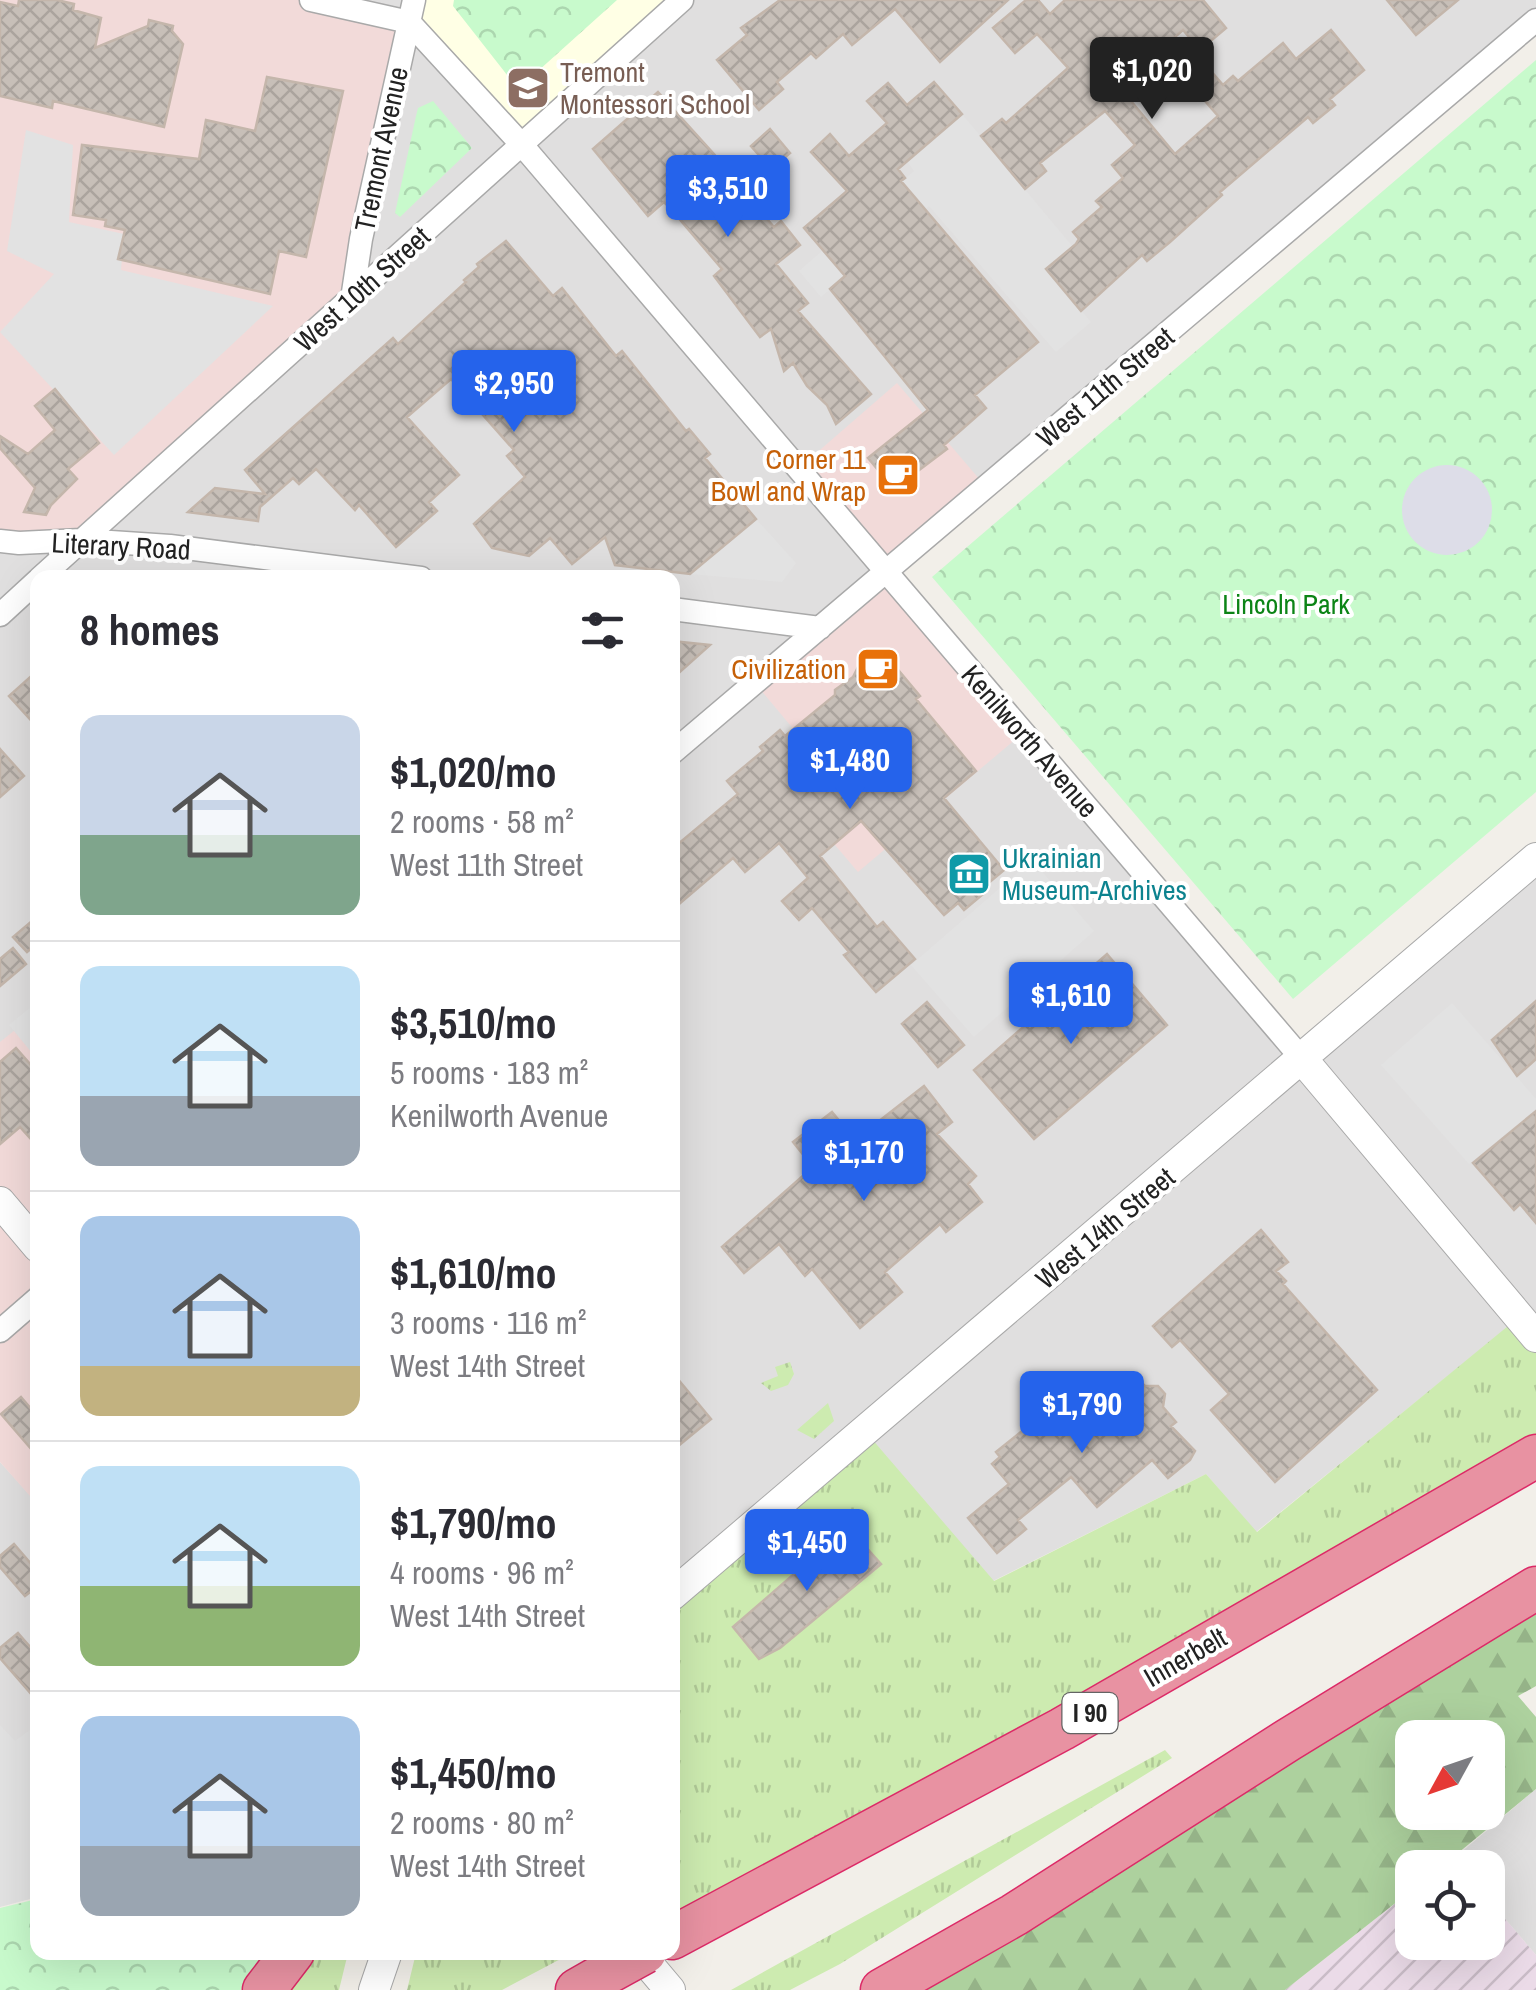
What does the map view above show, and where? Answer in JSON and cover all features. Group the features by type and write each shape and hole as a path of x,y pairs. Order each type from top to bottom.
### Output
{"highway":[{"name":"Innerbelt","path":"680,1933 1062,1729 1536,1456"},
{"path":"882,1990 1014,1915 1536,1588"},
{"path":"264,1990 287,1960"}],"street":[{"path":"312,0 411,11"},
{"name":"West 10th Street","path":"49,570 682,0"},
{"name":"Kenilworth Avenue","path":"411,11 1536,1337"},
{"name":"Tremont Avenue","path":"352,299 361,238 411,11"},
{"name":"West 11th Street","path":"680,746 1536,20"},
{"name":"Literary Road","path":"0,541 19,544 81,540 170,546 358,570"},
{"name":"West 10th Street","path":"0,615 30,587"},
{"path":"680,610 820,628"},
{"name":"West 14th Street","path":"680,1588 1536,858"},
{"path":"0,1202 30,1238"},
{"path":"0,1332 30,1305"},
{"path":"371,1990 377,1960"},
{"path":"371,1990 384,1960"},
{"path":"639,1960 670,1990"}],"shaded area":[{"path":"0,0 311,0 409,22 352,299 81,540 0,541"},
{"path":"312,0 1536,0 1536,20 987,488 798,469 1303,1059 1536,860 1536,1325 1519,1318 1256,1532 1206,1474 993,1581 680,1595 680,570 30,570 30,1038 0,1042 0,541"},
{"name":"Tremont Montessori School","path":"414,0 682,0 522,145 409,22"},
{"path":"962,114 1073,247 1046,269 1091,322 1056,352 929,206 821,297 799,271 914,171 907,161"},
{"path":"26,130 73,145 69,222 124,234 121,270 273,306 114,455 0,332 54,274 7,251"},
{"path":"897,383 987,488 887,573 1023,733 858,872 794,797 826,768 755,683 886,573 798,469"},
{"path":"1447,465 1479,478 1492,510 1479,542 1447,555 1415,542 1402,510 1415,478"},
{"path":"756,519 796,563 782,582 690,574"},
{"path":"1032,860 1094,931 974,1037 911,965"},
{"path":"1452,1003 1536,1099 1536,1109 1469,1164 1381,1065"},
{"path":"30,1008 30,1050 9,1025"},
{"path":"25,1022 30,1028 30,1496 0,1462 0,1042"},
{"path":"0,1462 30,1495 30,1899 0,1906"},
{"path":"0,1725 15,1741 30,1730 30,1899 0,1907"},
{"path":"1536,1789 1536,1955 1505,1919 1505,1850 1464,1850 1487,1830 1505,1830 1505,1815"},
{"path":"1395,1903 1395,1960 1505,1960 1505,1919 1536,1955 1536,1990 1285,1990"}],"green space":[{"path":"454,0 617,0 518,89 453,6"},
{"name":"Lincoln Park","path":"1536,60 1536,792 1293,999 932,577"},
{"path":"433,101 472,148 400,217 395,213 418,108"},
{"path":"1519,1317 1536,1325 1536,1457 680,1934 680,1589 865,1431 994,1581 1206,1474 1257,1532"},
{"path":"790,1362 794,1374 788,1385 771,1391 761,1383 778,1376 775,1367"},
{"path":"828,1403 834,1421 814,1439 797,1430"},
{"path":"1536,1588 1536,1686 1518,1696 1536,1717 1536,1789 1505,1814 1505,1720 1395,1720 1395,1830 1486,1830 1462,1850 1395,1850 1395,1903 1285,1990 882,1990"},
{"path":"1165,1750 1172,1758 840,1964 790,1990 731,1990"},
{"path":"30,1901 30,1960 265,1960 241,1990 0,1990 0,1908"},
{"path":"312,1960 346,1960 339,1990 288,1990"},
{"path":"414,1960 559,1960 502,1990 407,1990"}],"building":[{"path":"19,0 57,0 74,4 73,10 101,18 95,48 148,26 149,20 173,26 172,31 183,44 164,127 53,101 52,108 0,96 0,2 18,6"},
{"path":"780,0 1008,0 940,62 895,9 852,45 843,34 816,58 811,53 777,82 783,89 759,110 717,60 747,35 741,28"},
{"path":"1026,0 1038,0 1050,14 1065,0 1203,0 1226,28 1200,50 1183,30 1124,81 1137,95 1131,101 1175,154 1218,116 1186,79 1204,63 1223,85 1233,76 1238,81 1283,43 1296,59 1331,30 1364,70 1330,99 1335,105 1313,123 1308,117 1220,192 1222,195 1170,242 1147,261 1142,255 1081,311 1046,269 1076,244 1079,239 1073,232 1102,207 1096,201 1123,178 1112,165 1135,145 1105,111 1040,163 1046,171 1025,189 981,136 1002,119 1006,123 1068,68 1037,34 1015,53 993,28"},
{"path":"1387,0 1458,0 1416,35"},
{"path":"267,77 343,91 306,257 279,251 270,294 118,259 125,230 105,226 106,220 73,215 82,145 199,159 206,120 255,131"},
{"path":"934,82 962,114 898,169 905,178 901,181 1038,342 975,395 986,408 944,445 947,449 894,489 868,458 928,410 830,289 845,276 804,228 847,191 811,152 830,134 849,156 887,123 867,101 888,83 907,105"},
{"path":"658,92 721,162 714,168 743,199 747,196 774,227 781,221 800,245 776,264 808,303 798,311 871,394 836,424 827,405 807,386 793,363 784,371 771,329 760,337 714,276 722,269 670,208 664,202 648,216 593,149"},
{"path":"770,129 790,153 771,169 751,146"},
{"path":"506,241 553,296 562,288 616,356 622,351 686,431 689,429 710,454 705,458 756,519 690,574 615,565 605,537 572,564 550,538 529,556 492,548 474,524 525,477 507,456 514,450 451,379 407,417 459,475 429,502 437,511 396,547 359,505 355,510 316,469 299,484 293,478 260,507 258,521 188,512 215,488 265,494 245,470 393,338 398,344 466,282 479,267 477,264"},
{"path":"55,389 99,443 68,469 77,479 46,515 24,512 35,488 0,448 0,436 28,454 55,430 35,406"},
{"path":"680,642 710,645 680,672"},
{"path":"874,653 884,653 920,696 916,699 976,771 944,798 1004,870 964,910 958,903 944,915 861,821 820,856 877,927 883,922 915,959 876,992 844,955 849,952 812,908 799,920 782,901 808,878 779,843 745,872 733,858 680,903 680,842 738,794 727,781 763,751 760,747 780,730 785,736 835,695 835,690 853,677"},
{"path":"30,677 30,719 9,696"},
{"path":"0,749 24,776 0,797"},
{"path":"30,923 30,950 27,952 13,937"},
{"path":"13,948 26,964 0,986 0,959"},
{"path":"1107,954 1167,1025 1034,1139 974,1070"},
{"path":"1536,1001 1536,1059 1517,1076 1492,1040"},
{"path":"927,1002 964,1045 938,1067 902,1024"},
{"path":"16,1048 30,1064 30,1138 20,1127 0,1144 0,1062"},
{"path":"924,1086 952,1122 937,1134 976,1176 968,1184 982,1202 946,1232 940,1224 885,1272 902,1292 860,1328 812,1269 805,1276 779,1244 744,1273 722,1247 813,1167 793,1142 832,1112 852,1136 862,1129 865,1132"},
{"path":"1536,1111 1536,1223 1520,1204 1514,1210 1473,1163"},
{"path":"1261,1230 1288,1262 1276,1271 1286,1281 1283,1284 1377,1390 1275,1482 1211,1410 1229,1394 1180,1340 1172,1347 1153,1326"},
{"path":"1140,1381 1145,1386 1158,1386 1165,1394 1163,1407 1176,1422 1171,1426 1195,1451 1190,1460 1168,1478 1152,1460 1097,1507 1071,1477 1018,1520 1026,1529 997,1553 968,1518 1009,1484 992,1464 1000,1457 996,1452 1052,1407 1055,1411 1067,1401 1083,1420 1123,1384"},
{"path":"680,1382 711,1419 680,1444"},
{"path":"21,1397 30,1408 30,1448 1,1414"},
{"path":"848,1527 881,1564 780,1648 759,1659 733,1627"},
{"path":"14,1544 30,1563 30,1592 25,1596 0,1567 0,1556"},
{"path":"18,1633 30,1647 30,1693 0,1658 0,1648"}],"place":[{"name":"Tremont Montessori School","path":"528,88"},
{"name":"Corner 11 Bowl and Wrap","path":"898,475"},
{"name":"Civilization","path":"878,669"},
{"name":"Ukrainian Museum-Archives","path":"969,874"}]}
